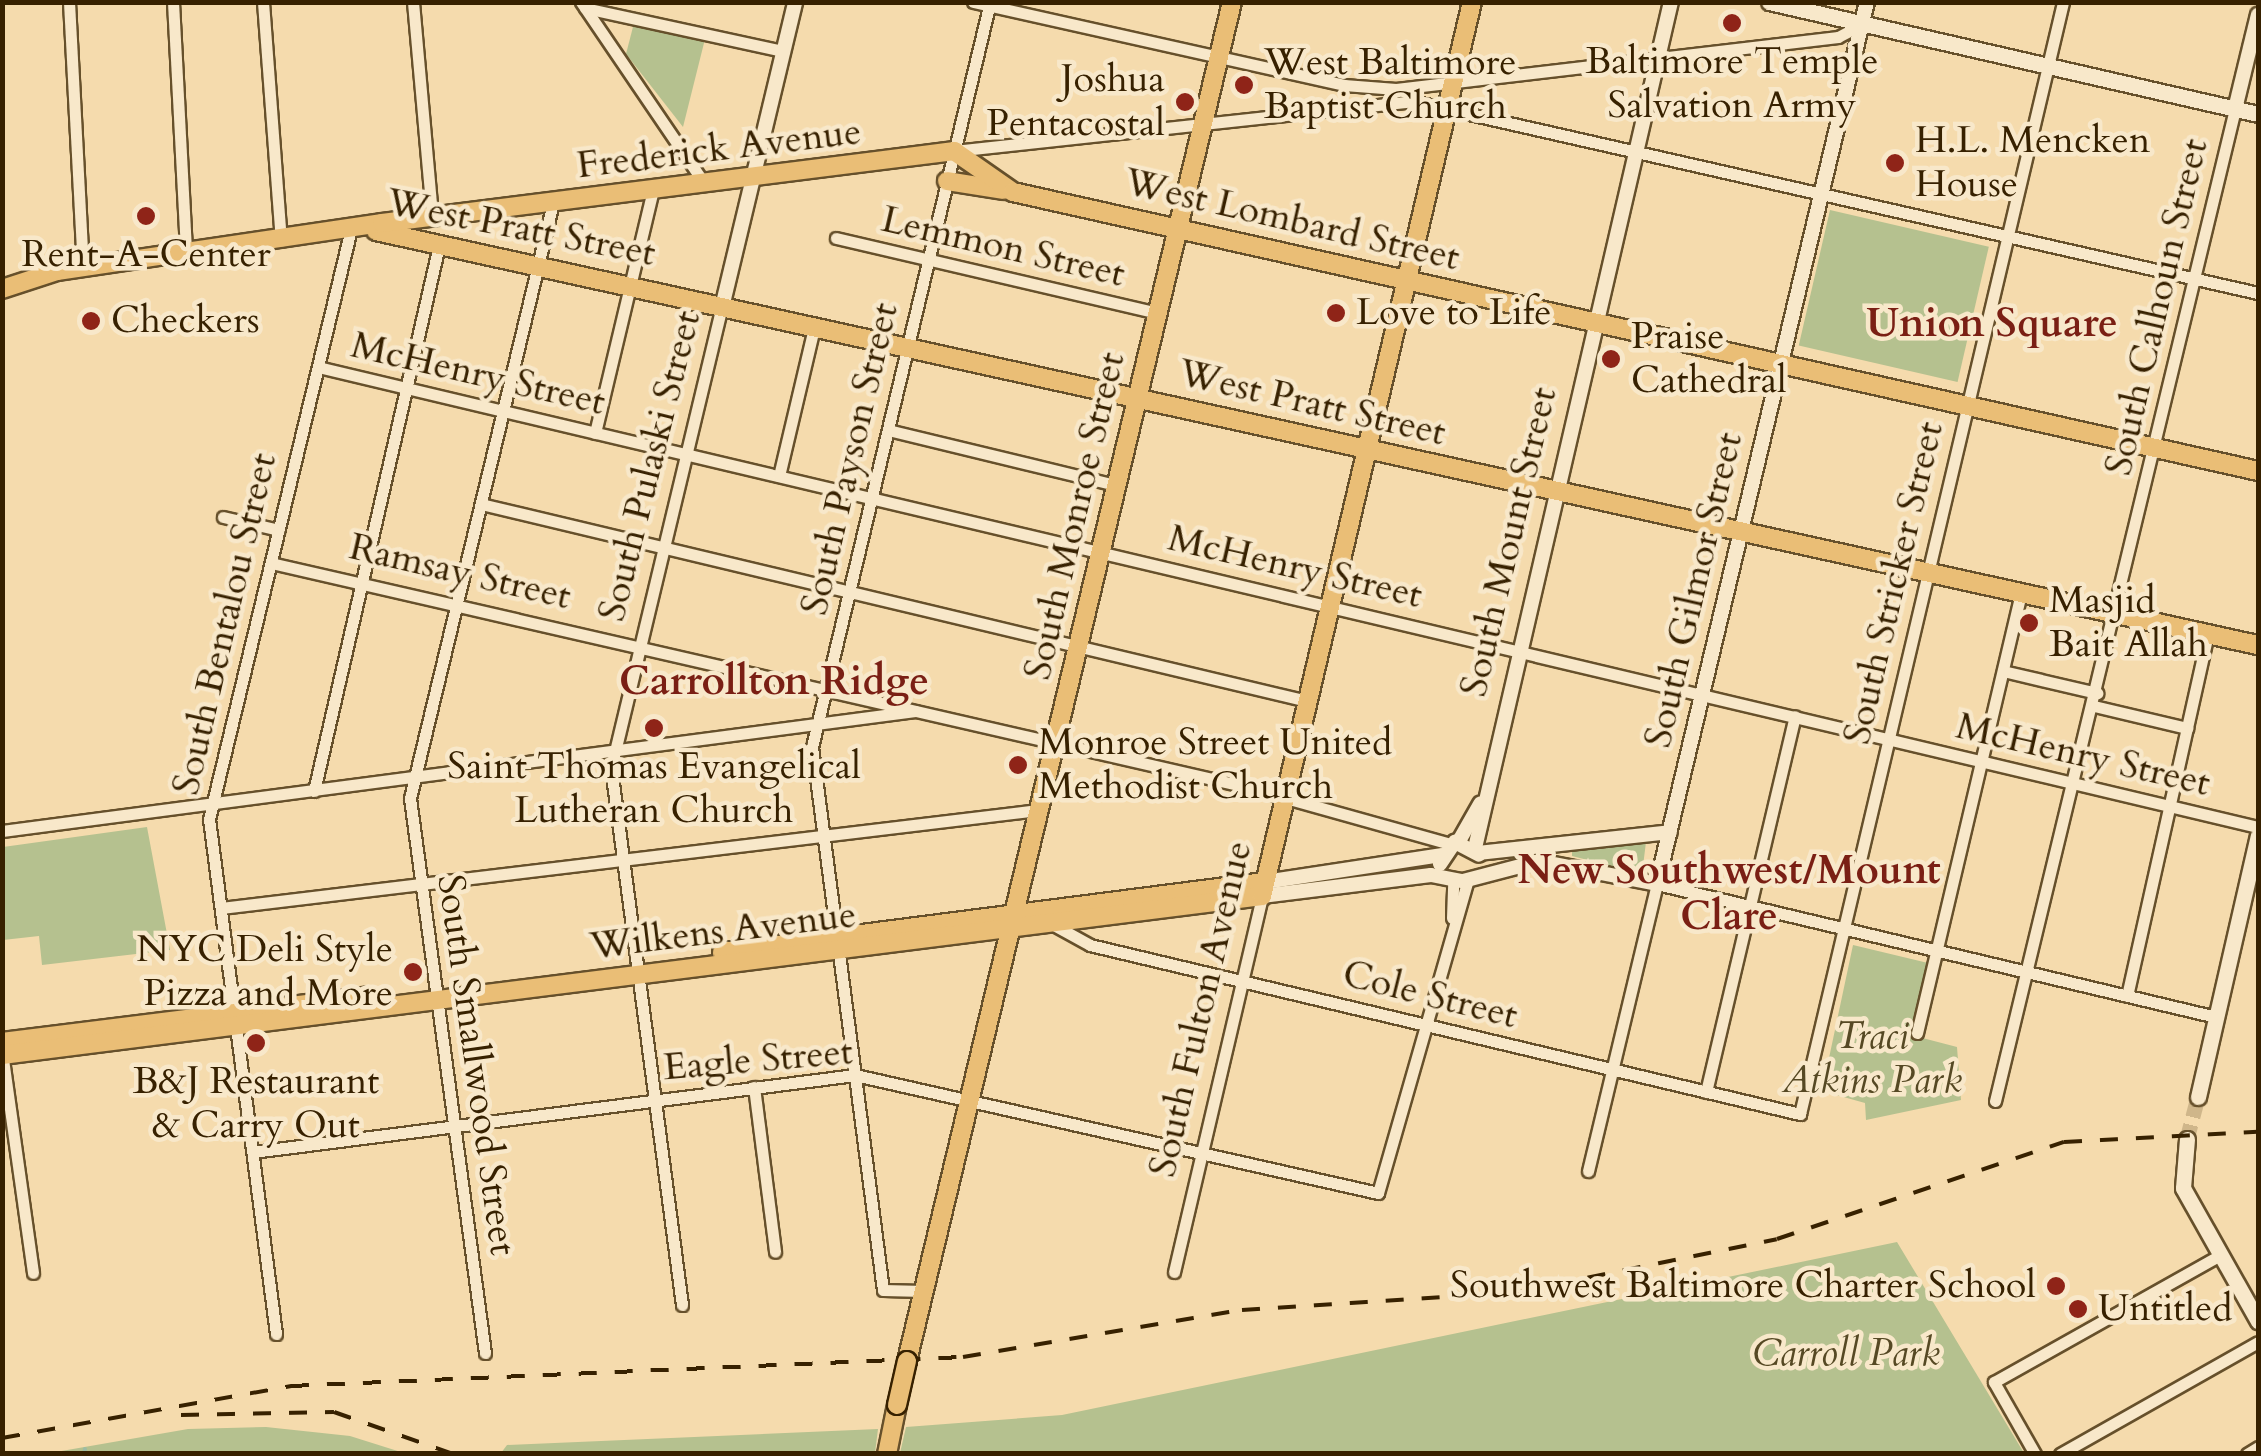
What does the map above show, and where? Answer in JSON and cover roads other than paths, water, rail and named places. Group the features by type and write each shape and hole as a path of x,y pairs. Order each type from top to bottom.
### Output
{"main road":[{"name":"South Monroe Street","path":"887,1454 1232,2"},
{"name":"South Fulton Avenue","path":"1263,889 1472,2"},
{"path":"1769,2 2258,114"},
{"name":"Frederick Avenue","path":"2,289 84,266 432,216 954,151"},
{"name":"West Lombard Street","path":"954,151 1014,192"},
{"name":"West Lombard Street","path":"947,181 1179,228 2258,471"},
{"name":"West Pratt Street","path":"351,229 440,242 632,283 2258,646"},
{"path":"2198,1097 2258,836"},
{"name":"Wilkens Avenue","path":"3,1054 236,1019 1263,889"},
{"name":"Wilkens Avenue","path":"1011,922 1051,924 1263,889"},
{"name":"Wilkens Avenue","path":"2,1042 236,1019"},
{"path":"2187,1139 2184,1188 2258,1321"}],"street":[{"path":"69,2 84,266"},
{"path":"173,2 186,253"},
{"path":"263,2 281,240"},
{"path":"412,2 432,216"},
{"name":"South Pulaski Street","path":"682,1306 622,857 615,752 794,2"},
{"path":"973,2 1344,85 1452,87 1838,37 1862,24"},
{"name":"South Mount Street","path":"1462,878 1477,851 1480,804 1671,2"},
{"name":"South Gilmor Street","path":"1588,1171 1867,2"},
{"name":"South Stricker Street","path":"1800,1114 2063,2"},
{"name":"South Payson Street","path":"923,1295 883,1290 823,832 817,726 990,4"},
{"path":"583,5 783,51"},
{"path":"583,5 704,183"},
{"path":"2235,109 2258,14"},
{"path":"1483,115 1478,95 1490,82"},
{"name":"Frederick Avenue","path":"954,151 1371,100 1448,107 1636,147 2258,293"},
{"name":"South Calhoun Street","path":"1995,1102 2031,973 2235,109"},
{"path":"595,433 653,190"},
{"name":"South Smallwood Street","path":"485,1353 421,882 414,778 554,203"},
{"name":"South Bentalou Street","path":"276,1334 221,908 212,804 351,229"},
{"name":"Lemmon Street","path":"836,238 1158,313"},
{"path":"314,791 440,242"},
{"path":"779,476 814,324"},
{"name":"McHenry Street","path":"318,367 2258,828"},
{"path":"888,430 1116,485"},
{"path":"481,504 1307,701"},
{"path":"223,517 278,530"},
{"name":"Ramsay Street","path":"270,563 826,687 1284,796 1450,847"},
{"path":"1917,1033 2021,593"},
{"path":"2127,996 2208,634"},
{"path":"2003,671 2187,728"},
{"path":"2,831 921,710"},
{"path":"1706,1092 1795,716"},
{"name":"South Mount Street","path":"1450,847 1480,804"},
{"path":"221,908 823,832 1038,810"},
{"path":"1426,1025 1462,878 1450,847 1477,851 1670,832"},
{"name":"Wilkens Avenue","path":"1263,889 1450,847"},
{"name":"Wilkens Avenue","path":"1263,889 1462,878 1563,864 1657,884"},
{"path":"1657,884 2216,1018"},
{"name":"South Fulton Avenue","path":"1174,1272 1263,889"},
{"name":"Cole Street","path":"1051,924 1090,945 1800,1114"},
{"name":"Eagle Street","path":"253,1152 855,1075 1199,1157 1378,1193 1426,1025"},
{"path":"3,1054 33,1273"},
{"path":"754,1087 775,1252"},
{"path":"2035,1454 1994,1382 2222,1254"},
{"path":"2060,1454 2258,1342"},
{"path":"2247,1454 2258,1447"}],"waterway":[{"path":"84,1454 85,1449"}],"tunnel":[{"path":"2187,1139 2198,1097"}],"railway":[{"path":"2,1438 291,1386 963,1357 1242,1310 1517,1292 1777,1239 2064,1142 2258,1132"},
{"path":"181,1415 334,1412 453,1454"}],"place":[{"name":"Baltimore Temple Salvation Army","path":"1732,23"},
{"name":"West Baltimore Baptist Church","path":"1244,85"},
{"name":"Joshua Pentacostal","path":"1185,102"},
{"name":"H.L. Mencken House","path":"1895,163"},
{"name":"Rent-A-Center","path":"146,216"},
{"name":"Love to Life","path":"1336,313"},
{"name":"Checkers","path":"91,321"},
{"name":"Praise Cathedral","path":"1611,359"},
{"name":"Masjid Bait Allah","path":"2029,623"},
{"name":"Saint Thomas Evangelical Lutheran Church","path":"654,728"},
{"name":"Monroe Street United Methodist Church","path":"1018,765"},
{"name":"NYC Deli Style Pizza and More","path":"413,972"},
{"name":"B&J Restaurant & Carry Out","path":"256,1043"},
{"name":"Southwest Baltimore Charter School","path":"2056,1286"},
{"name":"Untitled","path":"2078,1309"}],"district":[{"name":"Union Square","path":"1992,324"},
{"name":"Carrollton Ridge","path":"774,682"},
{"name":"New Southwest/Mount Clare","path":"1729,894"}],"park label":[{"name":"Traci Atkins Park","path":"1872,1059"},
{"name":"Carroll Park","path":"1846,1354"}]}
